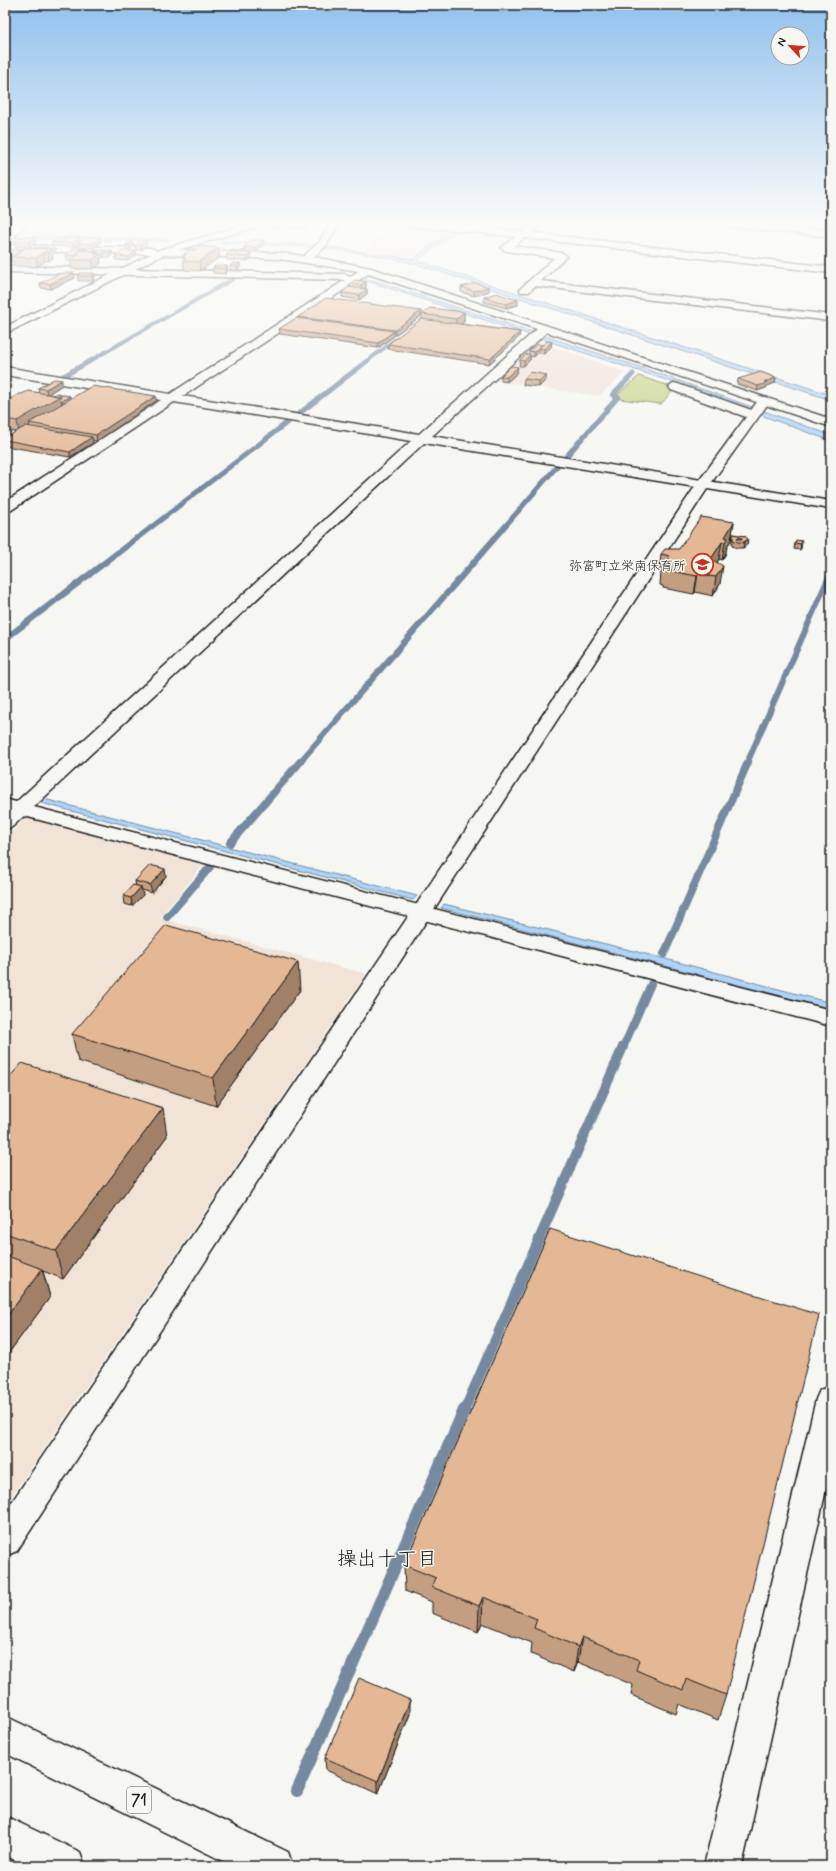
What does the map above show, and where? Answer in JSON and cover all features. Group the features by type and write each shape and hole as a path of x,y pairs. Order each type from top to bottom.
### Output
{"street":[{"path":"5,331 46,310"},
{"path":"5,508 306,310"},
{"path":"478,310 759,408"},
{"path":"765,310 831,318"},
{"path":"519,333 540,333"},
{"path":"540,333 548,343"},
{"path":"5,823 13,807 540,333"},
{"path":"5,371 831,506"},
{"path":"666,383 759,408 831,423"},
{"path":"5,1540 422,913 703,485 759,408"},
{"path":"13,807 831,1018"},
{"path":"723,1866 831,1400"},
{"name":"71","path":"5,1734 274,1866"},
{"path":"5,1836 66,1866"}],"shaded area":[{"path":"535,342 541,342 625,372 599,396 492,380"},
{"path":"26,818 204,864 159,918 366,974 5,1506 5,837"}],"green space":[{"path":"639,376 675,388 661,404 620,399 621,397 617,395"}],"water":[{"path":"456,310 465,310 637,366 831,435 831,441 663,379"},
{"path":"557,310 570,310 831,395 831,400"},
{"path":"44,799 417,896 413,900 41,803"},
{"path":"444,904 662,958 831,1003 831,1009 441,908"}],"building":[{"path":"308,310 421,311 395,330 298,317"},
{"path":"427,310 464,312 456,319 422,314"},
{"path":"296,318 394,331 378,343 279,329"},
{"path":"421,319 520,332 490,359 388,344"},
{"path":"547,341 552,342 544,349 539,348"},
{"path":"537,344 542,345 534,352 529,351"},
{"path":"526,354 530,355 524,361 520,360"},
{"path":"511,366 518,367 507,377 501,376"},
{"path":"530,372 546,375 539,381 524,379"},
{"path":"761,372 776,378 764,382 767,383 758,386 738,379"},
{"path":"54,379 62,380 46,389 38,388"},
{"path":"92,386 156,396 96,435 29,423"},
{"path":"28,391 60,396 17,421 5,419 5,402"},
{"path":"57,393 61,394 58,396 53,395"},
{"path":"63,395 70,396 62,401 60,397"},
{"path":"26,426 92,437 70,452 5,440 5,438"},
{"path":"701,517 734,522 725,537 728,538 725,542 722,542 711,559 723,566 716,577 698,574 697,576 665,570 666,568 662,567 670,556 661,554 665,549 679,549"},
{"path":"733,534 745,536 748,539 744,542 733,540"},
{"path":"796,540 802,541 801,544 795,543"},
{"path":"150,865 165,869 150,885 135,881"},
{"path":"133,885 141,887 131,898 123,896"},
{"path":"166,925 298,962 213,1078 72,1034"},
{"path":"22,1063 163,1108 56,1251 5,1233 5,1082"},
{"path":"550,1229 819,1315 726,1695 686,1679 683,1690 636,1670 639,1660 582,1637 578,1647 534,1628 537,1619 483,1597 479,1606 432,1587 436,1578 404,1565"},
{"path":"5,1255 42,1269 5,1319"},
{"path":"359,1678 410,1700 378,1781 325,1758"}],"waterway":[{"path":"88,362 178,310"},
{"path":"366,362 396,339"},
{"path":"60,378 90,361"},
{"path":"296,416 367,361"},
{"path":"565,458 618,397 613,395 633,374"},
{"path":"136,539 289,421"},
{"path":"494,539 559,464"},
{"path":"5,639 137,538"},
{"path":"299,763 495,538"},
{"path":"747,763 831,572"},
{"path":"230,843 300,762"},
{"path":"664,954 748,762"},
{"path":"167,917 210,867"},
{"path":"623,1048 651,984"},
{"path":"464,1411 623,1047"},
{"path":"297,1791 464,1410"}],"place":[{"name":"弥富町立栄南保育所","path":"702,565"}],"district":[{"name":"操出十丁目","path":"387,1558"}]}
